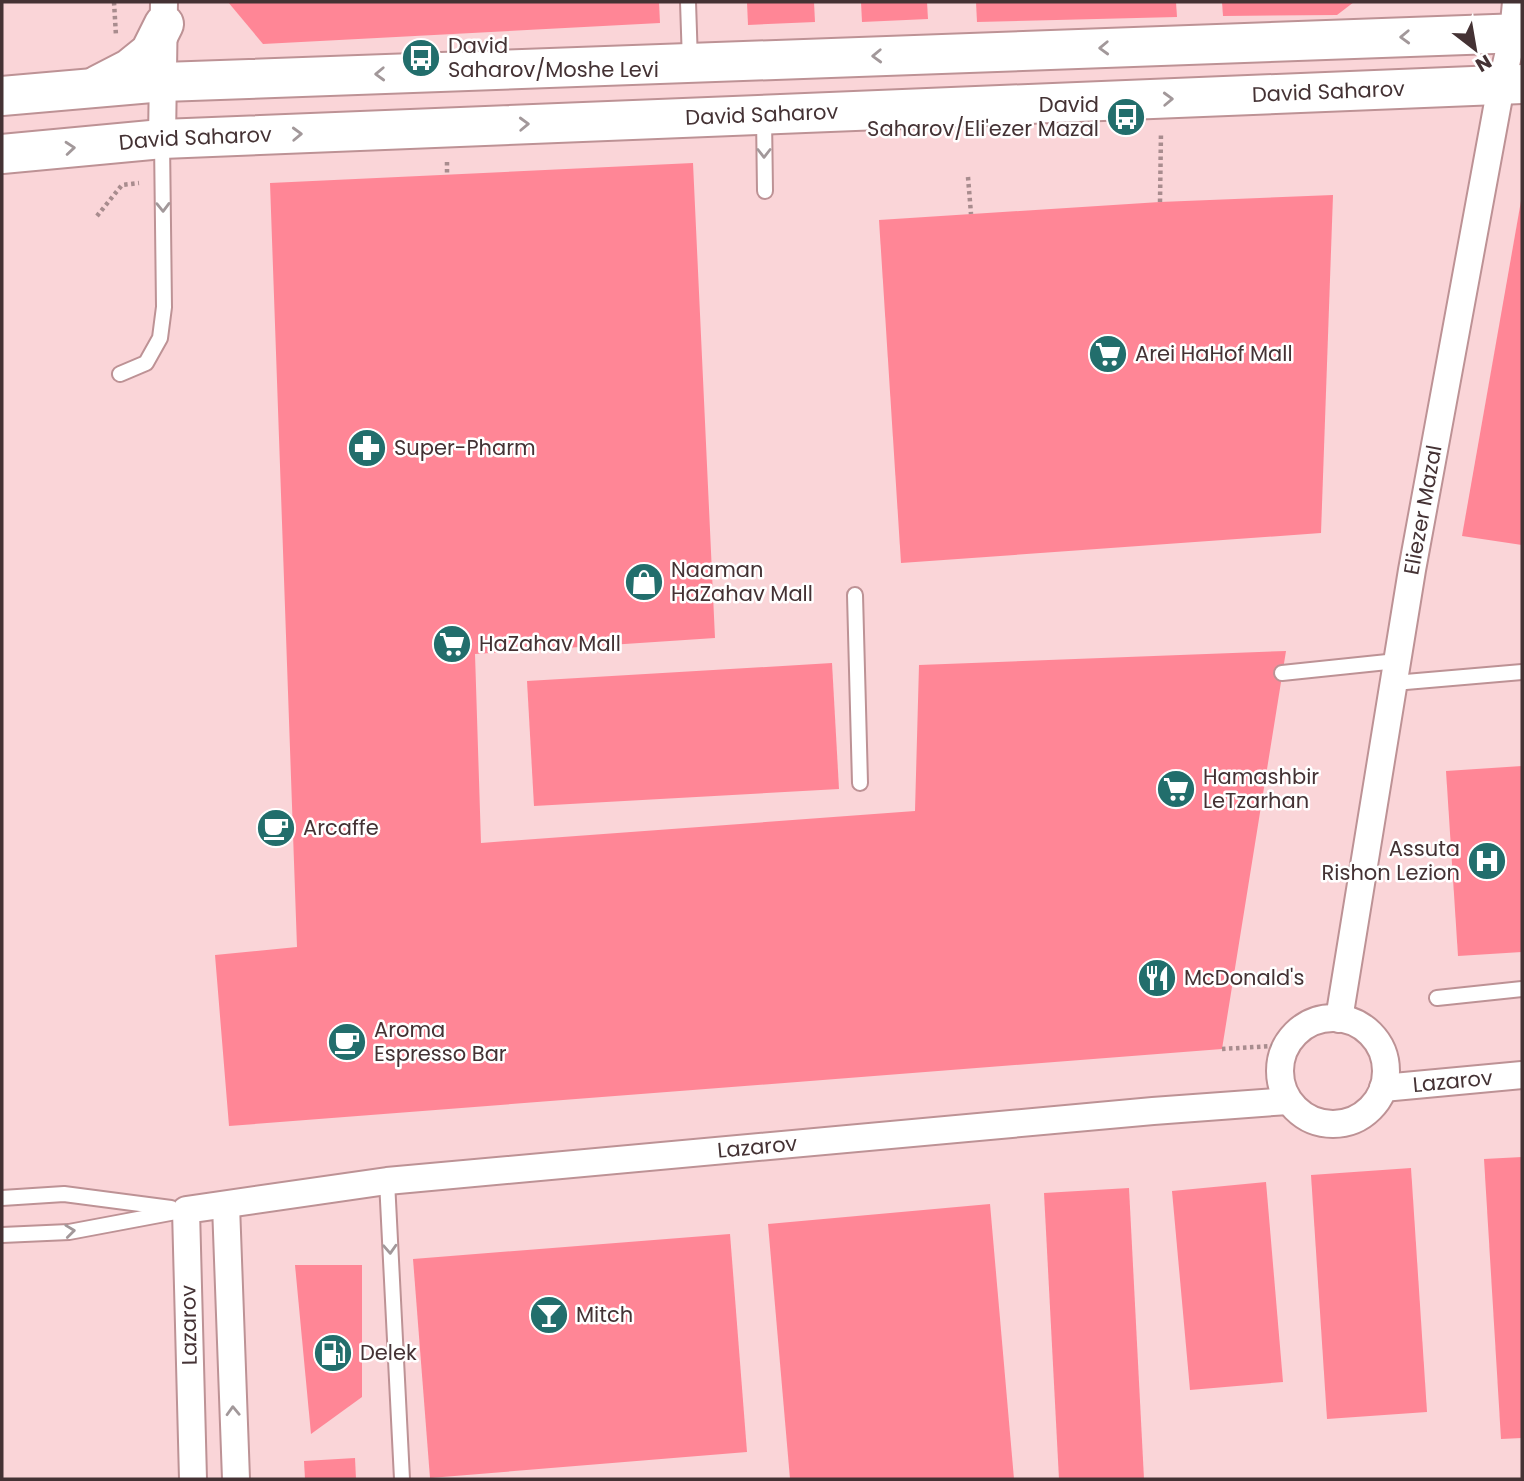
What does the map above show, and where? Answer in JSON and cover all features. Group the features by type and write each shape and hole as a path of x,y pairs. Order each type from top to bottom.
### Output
{"street":[{"path":"162,139 164,13"},
{"path":"93,88 129,69 150,52 164,13"},
{"path":"2,96 163,82 690,62 1517,23"},
{"name":"Eliezer Mazal","path":"1339,1019 1395,672 1512,85 1517,23"},
{"name":"David Saharov","path":"2,154 162,139 1512,85"},
{"path":"1339,1019 1351,1021 1375,1039 1384,1056 1386,1070 1383,1088 1376,1102 1363,1115 1336,1125 1315,1122 1299,1112 1289,1101 1281,1084 1280,1071 1283,1053 1294,1036 1308,1024 1339,1019"},
{"name":"Lazarov","path":"1383,1088 1522,1075"},
{"name":"Lazarov","path":"193,1479 186,1210 387,1181 1125,1113 1289,1101"},
{"name":"Lazarov","path":"226,1205 236,1479"}],"lane":[{"path":"688,2 690,62"},
{"path":"764,115 765,191"},
{"path":"120,374 146,363 160,338 164,307 162,139"},
{"path":"855,595 860,783"},
{"path":"1283,673 1522,672"},
{"path":"1437,998 1522,989"},
{"path":"387,1181 402,1479"},
{"path":"2,1198 64,1194 186,1210"},
{"path":"2,1234 69,1232 186,1210"}],"path":[{"path":"1160,202 1162,99"},
{"path":"968,177 971,214"},
{"path":"97,216 122,185 161,180"},
{"path":"1222,1049 1287,1045"}],"building":[{"path":"228,2 659,2 660,23 263,44"},
{"path":"747,2 814,2 815,22 748,25"},
{"path":"861,2 927,2 928,19 862,22"},
{"path":"976,2 1176,2 1177,17 977,22"},
{"path":"1222,2 1354,2 1337,15 1223,16"},
{"name":"HaZahav Mall","path":"693,163 715,638 475,654 481,843 915,811 919,665 1286,651 1222,1049 229,1126 215,955 297,947 270,183"},
{"name":"Arei HaHof Mall","path":"1333,195 1321,533 901,563 879,220 1160,202"},
{"path":"1522,201 1522,545 1462,536"},
{"path":"832,663 839,789 534,806 527,681"},
{"name":"Assuta Rishon Lezion","path":"1522,766 1522,952 1458,956 1446,771"},
{"path":"1522,1157 1522,1438 1501,1439 1484,1159"},
{"path":"1411,1168 1427,1412 1327,1419 1311,1175"},
{"path":"1266,1182 1283,1382 1190,1390 1172,1191"},
{"path":"1129,1188 1144,1479 1059,1479 1044,1193"},
{"path":"990,1204 1014,1479 790,1479 768,1224"},
{"path":"730,1234 747,1452 430,1478 413,1259"},
{"path":"295,1265 362,1265 362,1397 311,1434"},
{"path":"355,1458 356,1479 305,1479 304,1461"}],"place":[{"name":"David Saharov/Moshe Levi","path":"421,58"},
{"name":"David Saharov/Eli'ezer Mazal","path":"1126,117"},
{"name":"Arei HaHof Mall","path":"1108,354"},
{"name":"Super-Pharm","path":"367,448"},
{"name":"Naaman HaZahav Mall","path":"644,582"},
{"name":"HaZahav Mall","path":"452,644"},
{"name":"Hamashbir LeTzarhan","path":"1176,789"},
{"name":"Arcaffe","path":"276,828"},
{"name":"Assuta Rishon Lezion","path":"1487,861"},
{"name":"McDonald's","path":"1157,978"},
{"name":"Aroma Espresso Bar","path":"347,1042"},
{"name":"Mitch","path":"549,1315"},
{"name":"Delek","path":"333,1353"}]}
